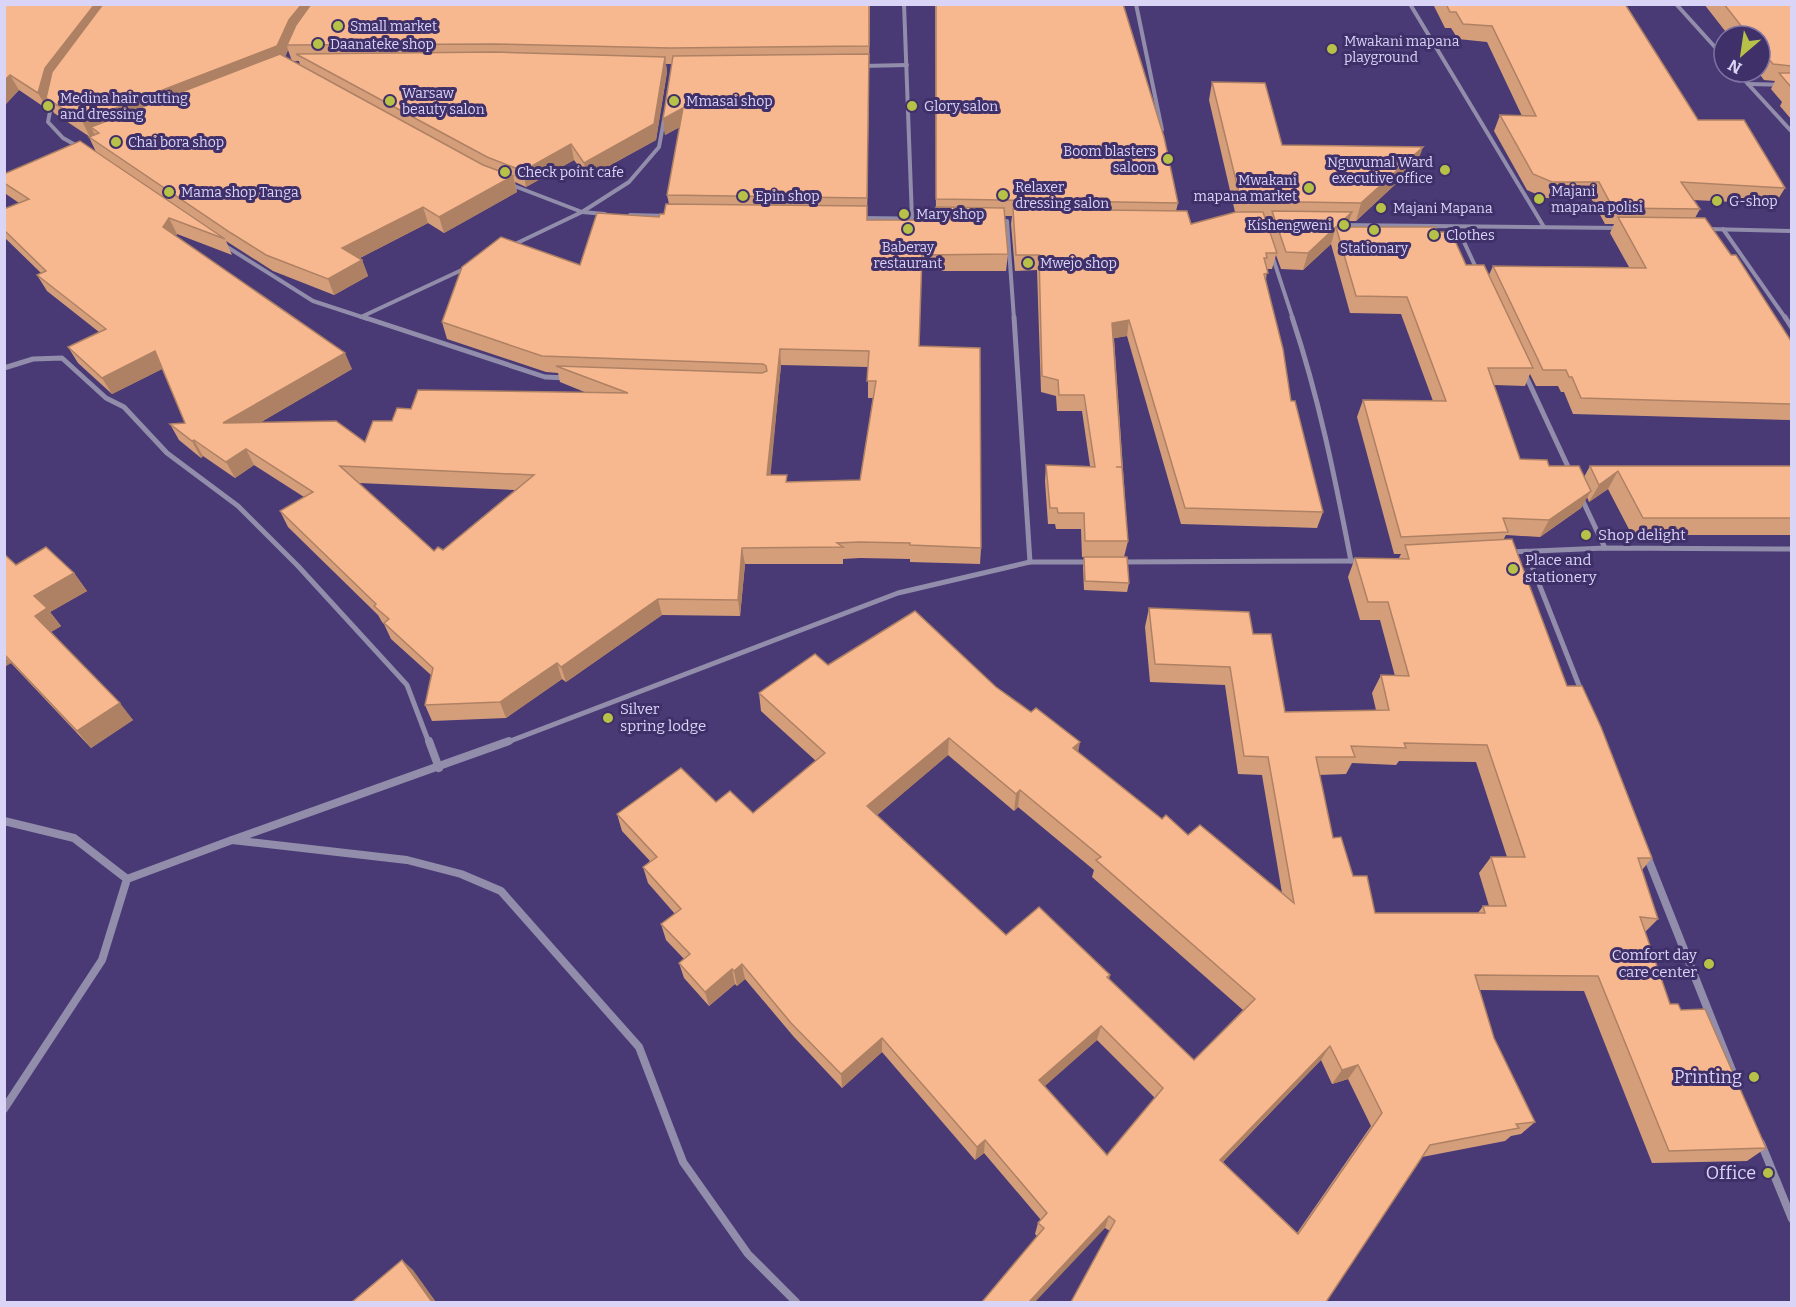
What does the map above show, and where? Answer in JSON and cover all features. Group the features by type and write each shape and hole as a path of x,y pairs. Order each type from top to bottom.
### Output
{"street":[{"path":"904,4 912,219"},
{"path":"1136,4 1162,131"},
{"path":"1410,4 1544,227"},
{"path":"1676,4 1712,44"},
{"path":"860,66 907,65"},
{"path":"1748,84 1791,85"},
{"path":"1748,84 1791,132"},
{"path":"54,95 48,122 63,138 87,152"},
{"path":"508,248 582,212 629,182 659,147 667,102"},
{"path":"79,146 89,142"},
{"path":"499,180 582,212 617,215"},
{"path":"629,215 676,216"},
{"path":"853,218 947,219"},
{"path":"995,220 1019,221"},
{"path":"1007,220 1030,562"},
{"path":"1331,225 1628,228"},
{"path":"1457,227 1482,280"},
{"path":"1699,229 1791,231"},
{"path":"1723,229 1791,328"},
{"path":"218,241 313,301 545,377 568,378"},
{"path":"1269,247 1313,380 1328,437 1351,561"},
{"path":"361,318 477,262"},
{"path":"4,368 33,359 62,358 106,398 123,407 167,453 238,506 298,566 407,685 439,768"},
{"path":"1521,366 1570,473"},
{"path":"1580,495 1605,548"},
{"path":"1503,553 1605,548 1791,549"},
{"path":"1526,551 1583,696"},
{"path":"1113,562 1363,561"},
{"path":"127,879 439,768 898,593 1030,562 1101,562"},
{"path":"4,821 74,838 127,879"},
{"path":"232,840 407,860 461,874 501,891 639,1047 683,1162 748,1254 796,1302"},
{"path":"1645,852 1738,1086"},
{"path":"4,1109 102,960 127,879"},
{"path":"1756,1130 1791,1219"}],"building":[{"path":"4,4 95,4 45,68 38,93 10,75 4,81"},
{"path":"103,4 302,4 289,20 277,46 82,121 46,98 52,72"},
{"path":"311,4 869,4 869,46 670,48 495,44 287,45 296,25"},
{"path":"936,4 1123,4 1164,137 1178,203 936,199"},
{"path":"1446,4 1625,4 1698,120 1744,120 1785,188 1681,182 1700,209 1613,208 1599,182 1552,182 1533,174 1500,115 1536,116 1492,26 1463,24 1456,12 1450,12"},
{"path":"1724,4 1791,4 1791,66 1772,63 1772,24 1740,24"},
{"path":"495,52 665,57 654,124 584,163 571,144 523,171 487,157 296,54"},
{"path":"280,54 483,165 513,176 439,217 423,207 342,248 362,260 328,279 266,255 89,137 99,133 91,127"},
{"path":"869,54 867,198 667,195 683,108 663,119 673,56"},
{"path":"1779,73 1791,73 1791,87"},
{"path":"1212,82 1265,83 1282,145 1423,147 1361,203 1241,201"},
{"path":"80,141 225,239 169,218 163,227 345,353 223,423 336,421 365,442 373,421 392,421 397,408 411,409 418,390 628,393 556,366 762,373 767,371 763,364 542,356 442,322 462,267 501,237 580,265 597,213 659,217 660,214 664,214 666,204 867,206 867,220 936,220 936,207 1004,208 1008,254 922,255 919,346 980,348 981,548 860,542 837,543 843,547 742,548 738,600 658,599 561,667 557,663 500,702 425,705 433,668 384,623 389,619 374,606 376,604 280,511 313,492 246,449 226,462 170,424 185,423 155,351 102,378 68,347 106,329 37,275 46,271 4,230 4,209 29,199 4,183 4,174","holes":["780,349 869,351 867,381 876,381 860,480 786,482 787,475 767,475","340,466 534,475 443,550 438,547 434,551"]},
{"path":"1013,209 1187,211 1191,224 1236,212 1263,212 1277,253 1266,253 1267,258 1264,258 1268,273 1264,274 1283,349 1291,401 1295,401 1323,512 1185,508 1129,320 1112,323 1128,541 1085,541 1084,513 1058,513 1057,508 1050,508 1046,465 1095,467 1084,395 1059,395 1058,380 1042,376 1039,255 1016,255"},
{"path":"1272,211 1352,212 1308,253 1286,252"},
{"path":"1618,217 1705,218 1731,255 1736,255 1791,341 1791,404 1581,398 1572,377 1569,377 1566,370 1543,370 1493,266 1646,268"},
{"path":"1336,227 1436,227 1438,232 1451,232 1466,265 1484,265 1533,368 1488,368 1520,459 1547,460 1549,466 1579,466 1591,491 1549,520 1503,518 1508,532 1401,537 1363,400 1446,401 1407,297 1356,296"},
{"path":"1590,466 1791,466 1791,518 1643,518 1618,471 1599,485"},
{"path":"1512,539 1567,686 1582,686 1601,727 1652,858 1638,858 1658,919 1640,917 1670,1004 1678,1004 1681,1010 1705,1009 1766,1148 1669,1151 1598,976 1475,975 1494,1038 1535,1122 1516,1124 1519,1128 1430,1145 1326,1302 1071,1302 1115,1221 1109,1216 1029,1302 982,1302 1044,1228 1038,1223 1047,1213 985,1140 977,1147 882,1038 841,1074 791,1023 742,964 734,971 732,969 705,992 679,963 690,954 661,924 681,909 643,867 657,857 617,814 681,768 716,802 730,791 753,813 825,753 759,693 815,654 828,665 915,611 996,687 1031,712 1036,708 1080,742 1073,748 1162,819 1166,815 1188,835 1200,825 1294,903 1268,757 1244,756 1230,667 1155,664 1149,608 1249,612 1253,634 1271,634 1285,712 1389,710 1381,675 1409,676 1388,602 1368,602 1355,558 1409,559 1405,545","holes":["949,738 1016,794 1020,790 1101,857 1096,860 1255,999 1194,1060 1107,977 1110,975 1039,907 1006,935 867,806","1404,743 1487,745 1525,857 1491,857 1506,906 1483,906 1485,913 1375,913 1367,876 1353,876 1341,837 1333,838 1316,757 1355,757 1351,746 1406,748","1101,1026 1163,1088 1107,1155 1039,1080","1330,1046 1342,1070 1358,1065 1382,1113 1298,1234 1220,1160"]},
{"path":"46,547 74,573 34,596 47,608 35,616 120,703 77,731 4,654 4,554 16,565"},
{"path":"1084,557 1127,557 1129,583 1085,581"},
{"path":"402,1260 432,1302 352,1302"}],"place":[{"name":"Small market","path":"338,26"},
{"name":"Daanateke shop","path":"318,44"},
{"name":"Mwakani mapana playground","path":"1332,49"},
{"name":"Warsaw beauty salon","path":"390,101"},
{"name":"Mmasai shop","path":"674,101"},
{"name":"Medina hair cutting and dressing","path":"48,106"},
{"name":"Glory salon","path":"912,106"},
{"name":"Chai bora shop","path":"116,142"},
{"name":"Boom blasters saloon","path":"1168,159"},
{"name":"Nguvumal Ward executive office","path":"1445,170"},
{"name":"Check point cafe","path":"505,172"},
{"name":"Mwakani mapana market","path":"1309,188"},
{"name":"Mama shop Tanga","path":"169,192"},
{"name":"Relaxer dressing salon","path":"1003,195"},
{"name":"Epin shop","path":"743,196"},
{"name":"Majani mapana polisi","path":"1539,199"},
{"name":"G-shop","path":"1717,201"},
{"name":"Majani Mapana","path":"1381,208"},
{"name":"Mary shop","path":"904,214"},
{"name":"Kishengweni","path":"1344,225"},
{"name":"Baberay restaurant","path":"908,229"},
{"name":"Stationary","path":"1374,230"},
{"name":"Clothes","path":"1434,235"},
{"name":"Mwejo shop","path":"1028,263"},
{"name":"Shop delight","path":"1586,535"},
{"name":"Place and stationery","path":"1513,569"},
{"name":"Silver spring lodge","path":"608,718"},
{"name":"Comfort day care center","path":"1709,964"},
{"name":"Printing","path":"1754,1077"},
{"name":"Office","path":"1768,1173"}]}
